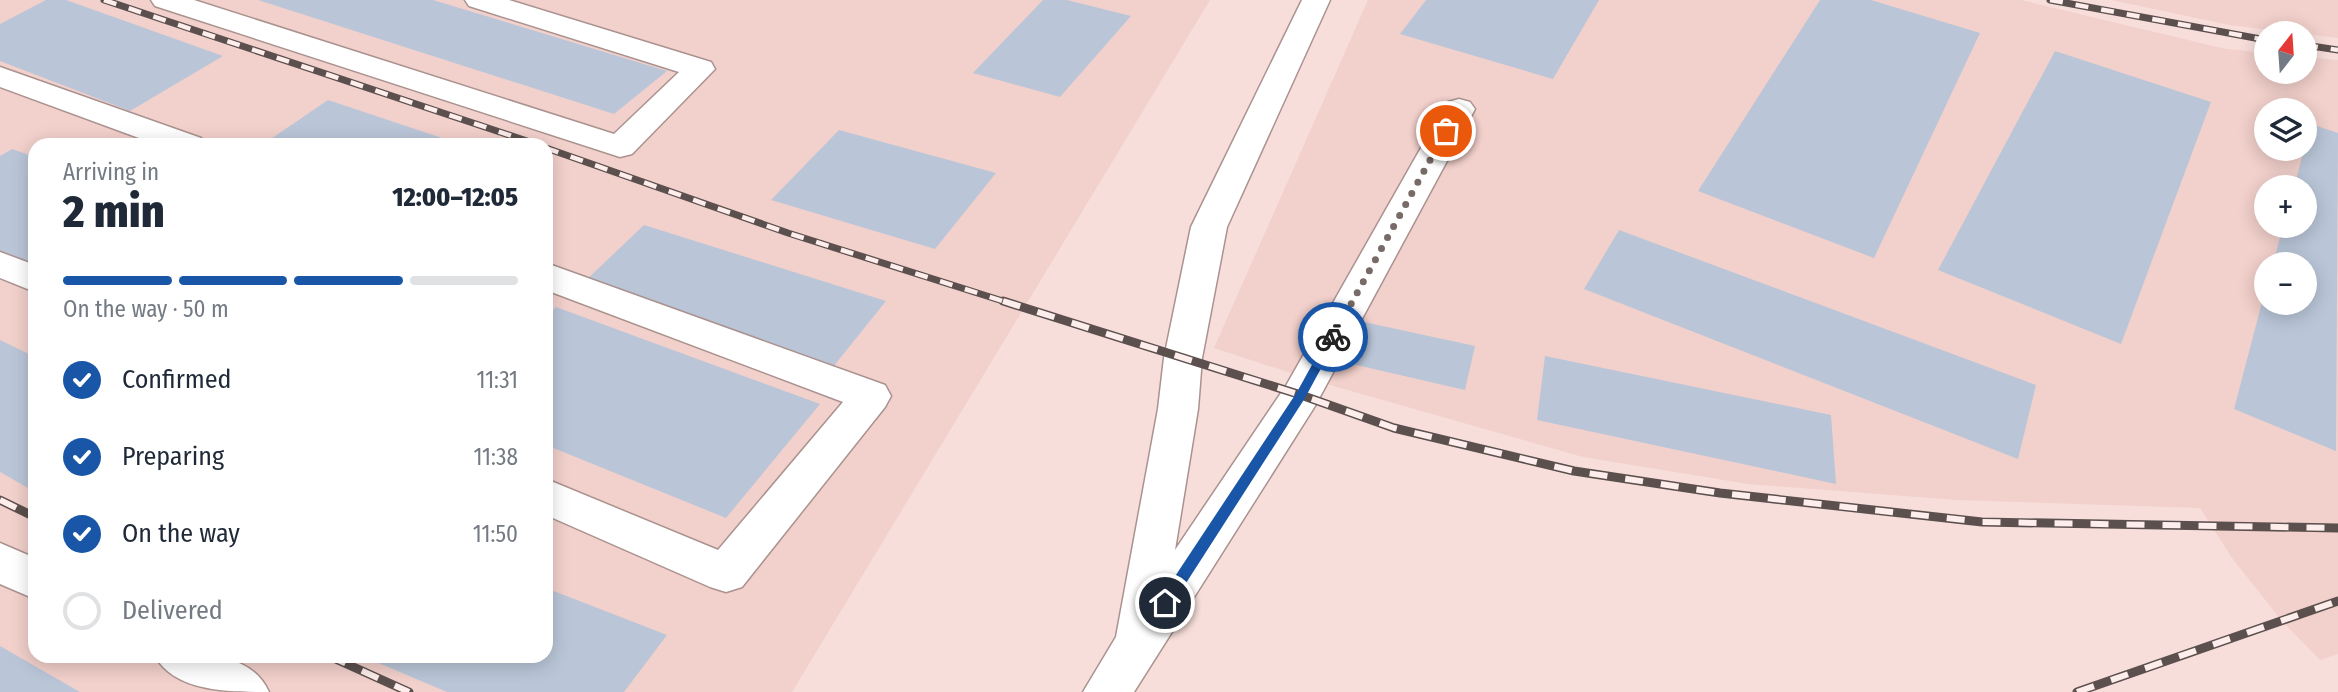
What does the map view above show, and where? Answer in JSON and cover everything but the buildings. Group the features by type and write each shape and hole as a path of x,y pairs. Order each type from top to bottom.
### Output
{"lane":[{"path":"165,0 620,146 700,69 479,0"},
{"path":"1135,650 1178,409 1183,358 1209,227 1317,0"},
{"path":"0,76 170,138"},
{"path":"1107,692 1301,395 1459,108"},
{"path":"0,264 28,276"},
{"path":"553,279 871,396 726,573 553,499"},
{"path":"0,562 28,576"},
{"path":"191,663 245,692"}],"shaded area":[{"path":"0,0 1210,0 792,692 0,692"},
{"path":"1368,0 2021,0 2226,49 2254,52 2254,84 2317,84 2317,58 2338,60 2338,654 2320,660 2282,621 2232,558 2200,508 1957,500 1748,484 1583,457 1309,379 1214,348"},
{"path":"2111,0 2338,0 2338,38 2317,35 2317,21 2254,21 2254,28"}],"railway":[{"path":"104,0 518,138"},
{"path":"2050,0 2254,38"},
{"path":"2317,47 2338,50"},
{"path":"553,150 788,233 1009,303"},
{"path":"1003,301 1301,395 1394,428 1574,471 1720,493 1982,522 2338,528"},
{"path":"0,500 28,514"},
{"path":"2077,692 2338,601"},
{"path":"345,663 409,692"}],"way so far":[{"path":"1333,337 1446,131"}],"route":[{"path":"1165,603 1301,395 1333,337"}]}
